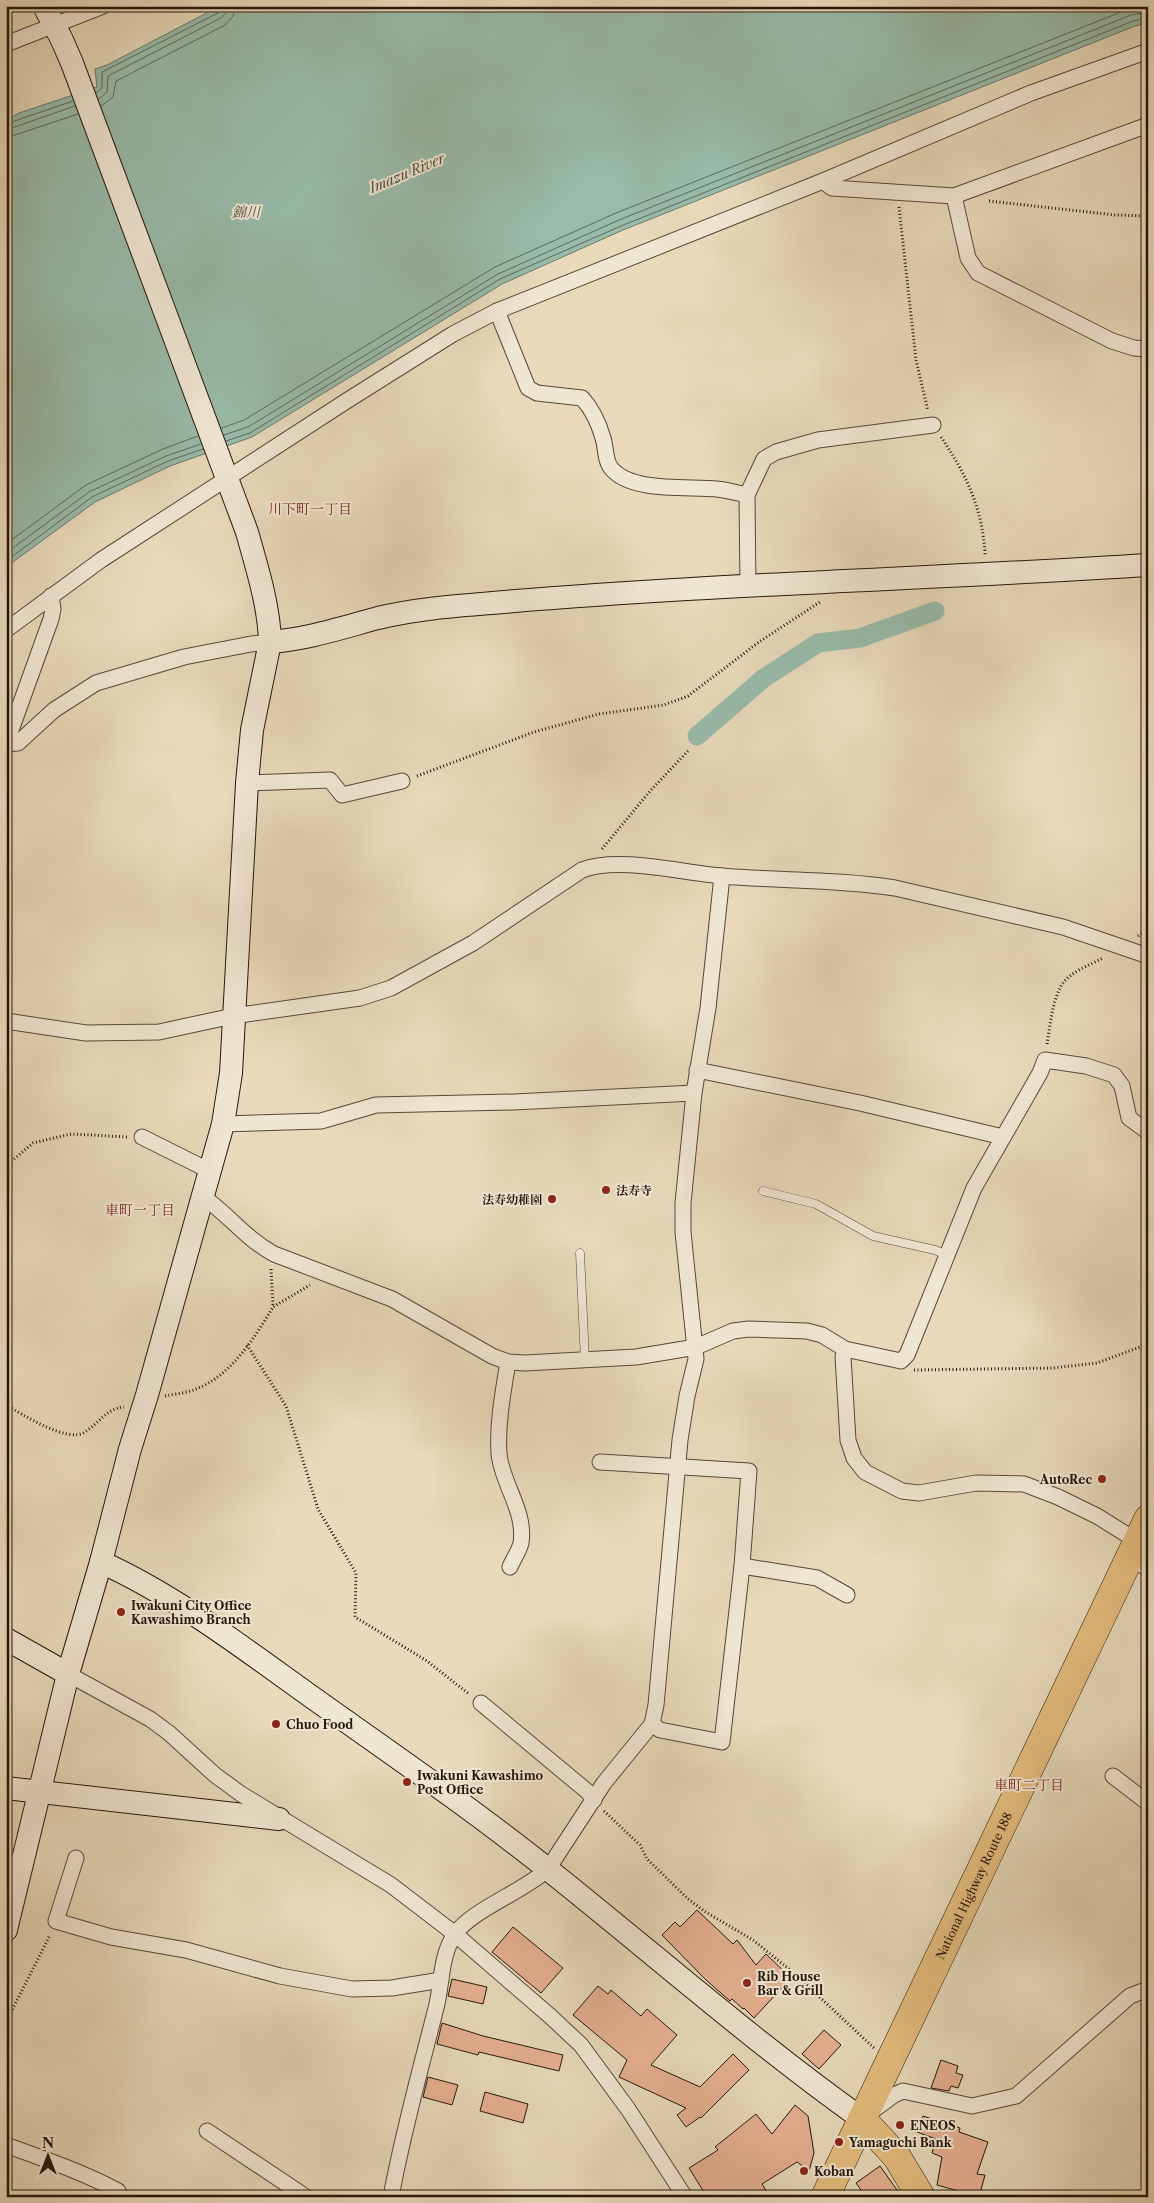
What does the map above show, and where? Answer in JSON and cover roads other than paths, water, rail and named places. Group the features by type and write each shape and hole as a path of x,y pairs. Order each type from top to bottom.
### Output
{"highway":[{"name":"National Highway Route 188","path":"825,2197 1141,1547"},
{"path":"862,2119 897,2157 921,2197"}],"street":[{"path":"6,44 49,15 103,6"},
{"path":"6,1930 68,1674 223,1124 230,1073 247,783 252,730 270,642 270,628 263,589 247,532 72,63 49,15"},
{"path":"6,630 225,472 364,390 453,334 497,311 823,181 1031,93 1148,52"},
{"path":"823,181 832,188 899,194 954,196 1148,125"},
{"path":"954,196 968,258 978,273 1112,341 1134,348 1148,349"},
{"path":"497,311 528,388 537,393 582,398 591,408 600,431 609,466 618,475 651,485 718,489 747,495"},
{"path":"748,587 747,495 764,459 776,452 818,440 933,426"},
{"path":"51,596 53,609 51,619 6,744 18,743 54,710 96,683 184,657 251,644 327,634 378,618 425,609 835,581 986,576 1148,565"},
{"path":"247,783 330,780 342,796 402,781"},
{"path":"6,1021 86,1033 159,1032 233,1016 360,998 391,988 473,943 582,870 594,865 632,866 722,876 869,884 895,888 1063,927 1148,956"},
{"path":"395,2196 407,2117 437,2002 446,1953 454,1934 468,1921 537,1878 548,1869 604,1783 652,1724 656,1705 686,1396 696,1359 683,1232 683,1203 694,1093 708,1008 722,876"},
{"path":"202,1196 219,1208 251,1240 274,1254 392,1299 492,1356 508,1362 585,1361 696,1348 732,1332 749,1329 807,1331 822,1335 845,1349 901,1362 907,1355 974,1188 1040,1073 1045,1060 1086,1066 1114,1075 1122,1086 1129,1118 1148,1132"},
{"path":"697,1070 860,1103 1003,1137"},
{"path":"223,1124 321,1121 376,1104 514,1102 694,1093"},
{"path":"142,1137 210,1171"},
{"path":"845,1349 848,1440 854,1458 865,1472 902,1490 919,1493 976,1483 1024,1484 1058,1497 1089,1512 1141,1547"},
{"path":"508,1362 500,1415 499,1454 502,1470 518,1511 521,1528 521,1544 510,1567"},
{"path":"600,1462 748,1471 742,1566 722,1742 660,1730 652,1724"},
{"path":"101,1562 133,1576 184,1608 415,1770 548,1869 809,2082 862,2119 894,2095 903,2092 972,2106 1016,2096 1130,1996 1148,1989"},
{"path":"742,1566 817,1578 847,1595"},
{"path":"6,1639 150,1720 169,1733 215,1774 279,1819 391,1885 454,1934 550,2016 581,2046 628,2109 685,2197"},
{"path":"481,1704 588,1792 594,1800"},
{"path":"1113,1776 1148,1803"},
{"path":"6,1788 279,1819"},
{"path":"76,1858 56,1921 111,1937 186,1950 280,1976 352,1989 392,1988 441,1980"},
{"path":"207,2131 306,2197"},
{"path":"6,2145 61,2165 105,2184 118,2191 119,2197"}],"lane":[{"path":"763,1191 816,1204 874,1236 935,1250 947,1255"},
{"path":"580,1253 585,1361"}],"water":[{"name":"錦川","path":"220,6 1148,6 1148,23 1135,26 623,230 502,284 252,437 170,466 95,502 6,567 6,120 19,113 97,87 95,69 107,65"}],"waterway":[{"path":"697,736 764,678 818,643 860,638 935,611"}],"place":[{"name":"法寿寺","path":"606,1190"},
{"name":"法寿幼稚園","path":"552,1199"},
{"name":"AutoRec","path":"1102,1479"},
{"name":"Iwakuni City Office Kawashimo Branch","path":"121,1612"},
{"name":"Chuo Food","path":"276,1724"},
{"name":"Iwakuni Kawashimo Post Office","path":"407,1782"},
{"name":"Rib House Bar & Grill","path":"747,1983"},
{"name":"ENEOS","path":"900,2125"},
{"name":"Yamaguchi Bank","path":"839,2142"},
{"name":"Koban","path":"804,2171"}],"district":[{"name":"川下町一丁目","path":"310,509"},
{"name":"車町一丁目","path":"140,1210"},
{"name":"車町二丁目","path":"1029,1785"}],"water label":[{"name":"Imazu River","path":"407,173"}]}
